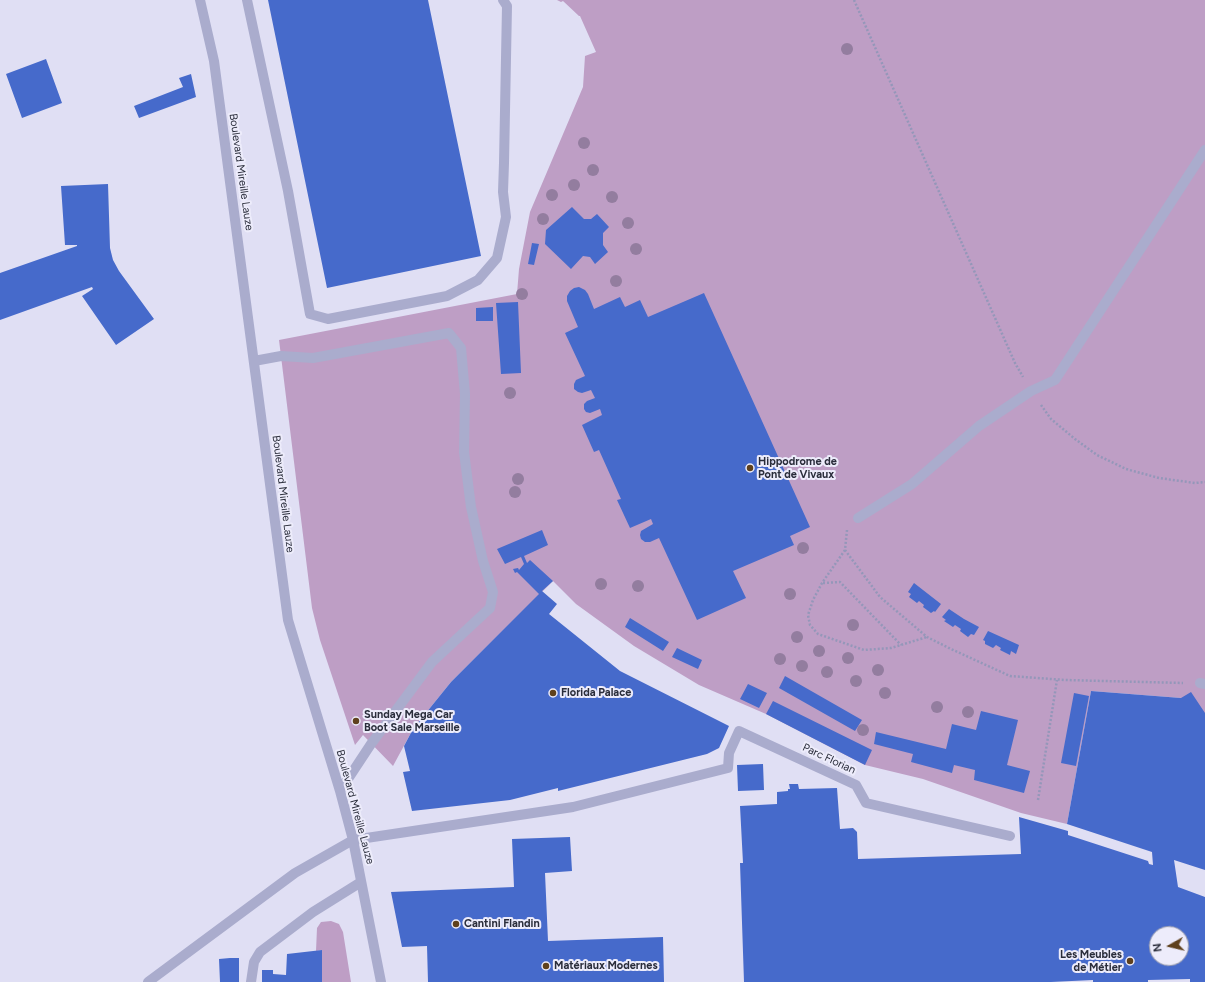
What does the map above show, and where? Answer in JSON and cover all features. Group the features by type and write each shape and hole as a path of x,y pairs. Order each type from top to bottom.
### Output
{"street":[{"name":"Boulevard Mireille Lauze","path":"200,0 214,61 288,620 340,791 353,840 381,982"},
{"path":"247,0 288,191 310,314 328,319 447,296 478,280 497,258 506,217 503,192 507,6 503,0"},
{"path":"858,518 912,484 979,426 1031,390 1055,380 1205,150"},
{"path":"254,361 281,356 313,358 449,332 461,348 465,394 464,452 471,507 483,561 493,592 490,608 432,662 371,744 340,791"},
{"name":"Parc Florian","path":"353,840 573,807 728,768 729,753 739,731 856,785 866,803 1010,836"},
{"path":"148,982 294,873 353,840"},
{"path":"251,982 254,962 260,952 312,912 362,882"}],"path":[{"path":"854,0 1016,363 1031,390 1051,419 1074,439 1097,455 1126,469 1159,478 1195,483 1205,482"},
{"path":"858,518 847,529 845,550 822,583 813,600 808,615 810,625 818,634 864,650 891,648 927,637"},
{"path":"845,550 880,597 927,637 1010,676 1057,680 1203,684"},
{"path":"822,583 840,582 901,645"},
{"path":"1038,800 1057,680"}],"shaded area":[{"name":"Hippodrome de Pont de Vivaux","path":"557,0 1205,0 1205,731 1181,698 1091,691 1067,824 1021,813 923,779 865,765 766,714 699,685 634,646 576,604 553,581 451,682 413,729 393,766 363,735 355,745 320,640 312,608 279,340 517,294 519,269 530,212 583,87 585,56 596,52 580,16 563,1 561,2"},
{"path":"331,921 339,924 343,932 351,982 322,982 322,950 316,951 317,928 321,922"}],"building":[{"path":"268,0 428,0 481,256 327,288"},
{"path":"46,59 62,103 22,118 6,74"},
{"path":"191,74 196,97 139,118 134,106 183,87 179,78"},
{"path":"108,184 110,248 113,260 119,271 154,319 116,345 82,296 93,289 92,287 0,320 0,273 77,246 65,245 61,186"},
{"path":"572,207 584,219 591,219 597,214 609,227 603,233 603,245 608,252 595,264 590,257 583,256 571,269 545,244 546,230"},
{"path":"532,243 539,244 534,265 528,264"},
{"path":"579,287 585,290 588,294 594,309 620,297 625,307 640,300 648,317 704,293 810,527 790,536 794,545 733,571 746,598 697,620 659,538 650,542 645,542 641,539 641,531 653,524 651,519 630,528 617,500 621,499 599,450 594,452 582,425 602,415 600,409 590,413 586,412 584,409 584,404 587,401 595,398 591,390 582,393 574,389 576,380 585,376 565,333 578,327 567,301 567,296 574,288"},
{"path":"518,302 521,373 501,374 496,303"},
{"path":"493,307 493,321 476,321 476,308"},
{"name":"Florida Palace","path":"542,530 548,545 524,556 527,563 530,560 553,581 542,591 557,604 549,614 620,671 729,726 719,748 707,754 558,791 558,788 510,800 412,811 403,772 410,771 404,746 413,729 451,682 539,594 517,572 515,573 513,569 518,568 519,570 524,564 521,557 505,564 497,549"},
{"path":"914,583 941,604 935,612 934,611 931,613 923,607 924,605 919,601 917,603 909,597 911,594 908,592"},
{"path":"949,609 979,627 974,635 971,634 968,637 955,625 953,627 944,621 946,620 942,617"},
{"path":"630,618 669,642 663,651 625,627"},
{"path":"988,631 1019,645 1016,654 1011,651 1010,655 1000,650 1001,648 996,645 993,648 985,644 985,641 983,640"},
{"path":"677,648 702,660 698,669 672,657"},
{"path":"785,676 862,720 855,731 779,688"},
{"path":"748,684 767,693 759,708 740,699"},
{"path":"1091,691 1181,698 1191,692 1205,713 1205,870 1174,860 1178,887 1205,897 1205,982 1190,982 1190,979 1148,980 1148,982 1093,982 1093,980 1051,982 744,982 740,863 743,863 740,806 777,804 777,792 788,791 788,789 790,789 789,784 798,784 799,789 837,788 840,829 853,828 857,832 858,859 1021,854 1019,817 1068,831 1068,835 1148,861 1149,864 1153,865 1152,852 1067,824"},
{"path":"1074,693 1089,696 1076,766 1061,763"},
{"path":"773,701 872,750 865,765 766,714"},
{"path":"981,711 1018,720 1007,765 1030,771 1024,793 974,780 975,770 954,765 952,773 911,762 913,754 874,744 876,732 946,749 952,724 976,730"},
{"path":"763,764 764,790 738,791 737,765"},
{"path":"570,837 572,871 545,873 548,941 663,937 664,982 428,982 427,946 402,947 391,892 514,887 512,839"},
{"path":"322,950 322,982 262,982 262,970 273,970 273,974 286,975 287,954"},
{"path":"239,958 239,982 220,982 219,959"}],"place":[{"name":"Hippodrome de Pont de Vivaux","path":"750,468"},
{"name":"Florida Palace","path":"553,693"},
{"name":"Sunday Mega Car Boot Sale Marseille","path":"356,721"},
{"name":"Cantini Flandin","path":"456,924"},
{"name":"Les Meubles de Métier","path":"1130,961"},
{"name":"Matériaux Modernes","path":"546,966"}]}
